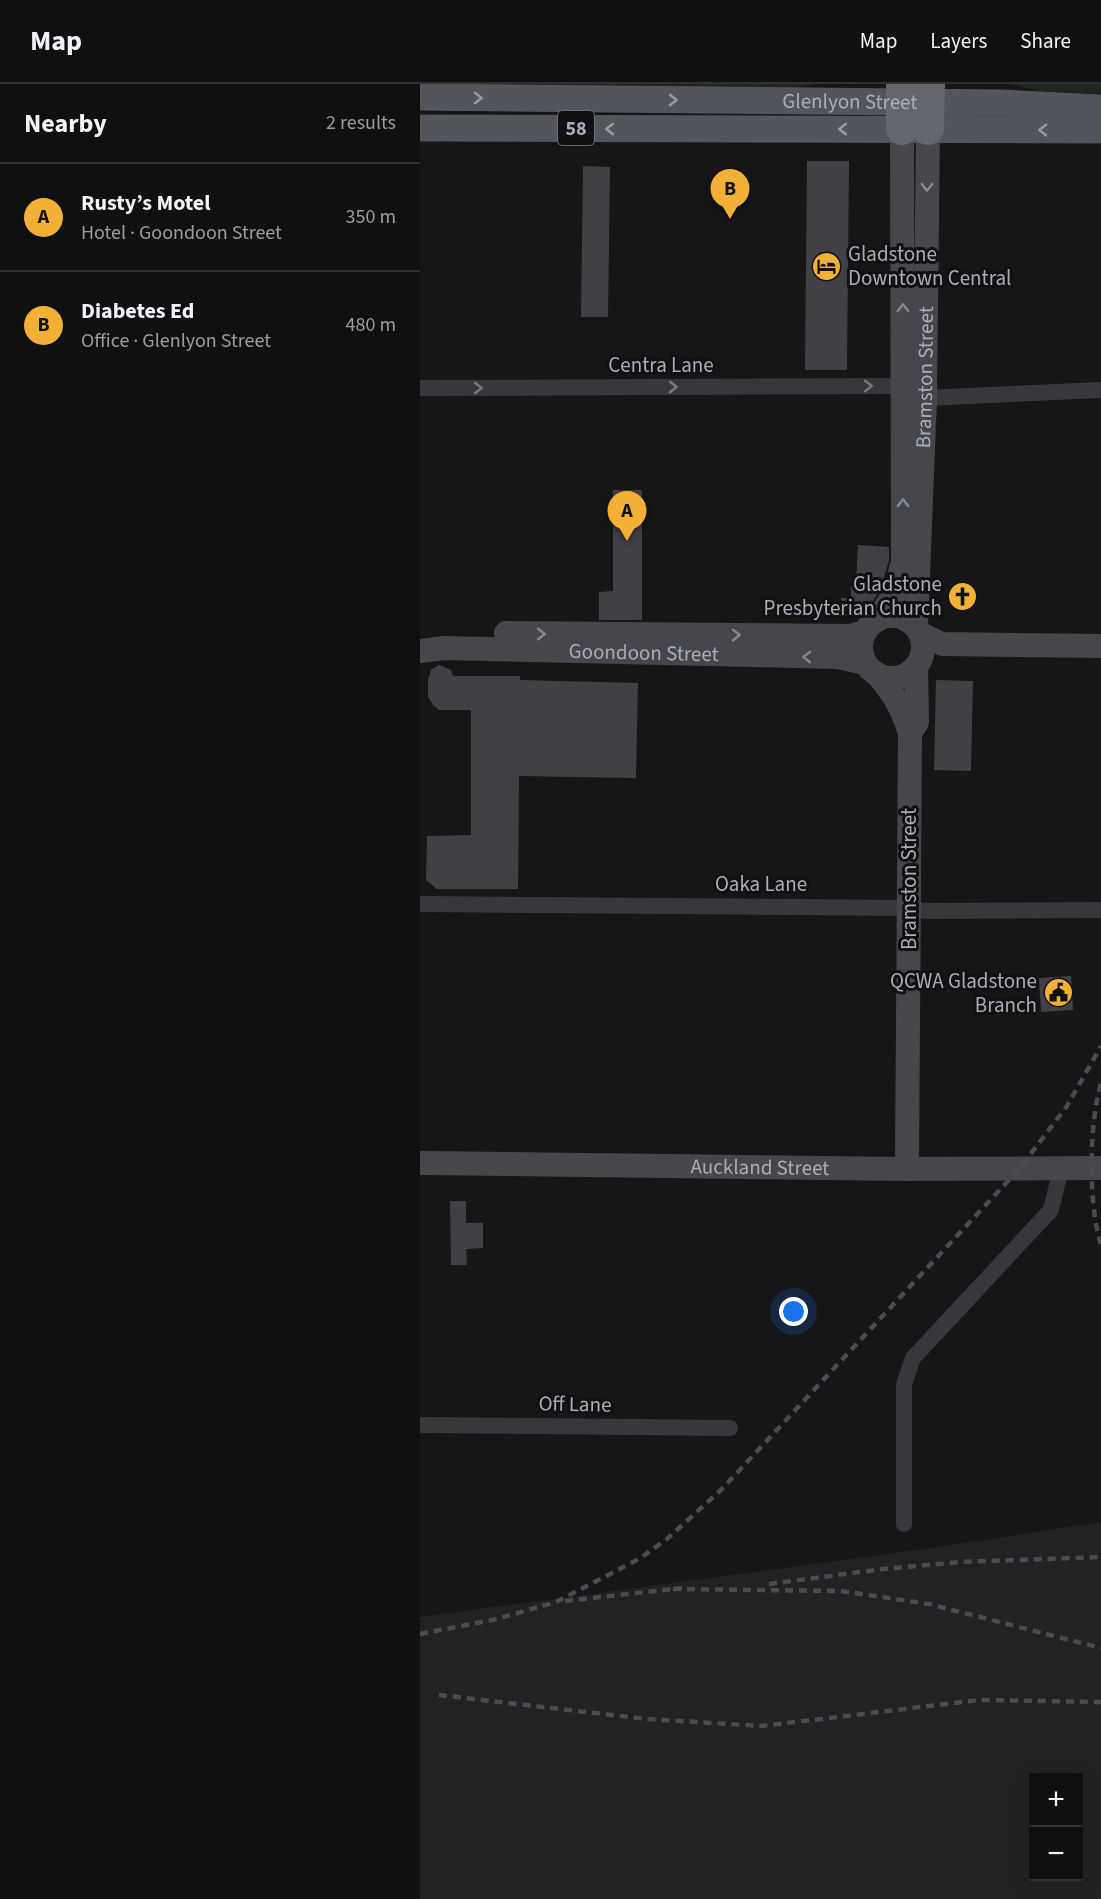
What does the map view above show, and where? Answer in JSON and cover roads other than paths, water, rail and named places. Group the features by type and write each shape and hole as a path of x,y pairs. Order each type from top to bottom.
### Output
{"main road":[{"path":"810,102 848,84"},
{"name":"58","path":"969,84 1000,103"},
{"name":"Glenlyon Street","path":"420,97 915,105 1101,130"},
{"name":"Glenlyon Street","path":"420,128 915,105 1000,103 1101,108"}],"street":[{"name":"Bramston Street","path":"871,625 894,594 903,562 903,386 915,105"},
{"name":"Bramston Street","path":"910,734 917,722 925,398 915,105"},
{"name":"Centra Lane","path":"420,388 903,386"},
{"path":"925,398 1101,390"},
{"path":"894,615 909,620 919,645 902,676 885,677 871,668 861,652 861,642 871,625 894,615"},
{"name":"Goondoon Street","path":"420,636 459,633 850,636 871,625"},
{"path":"919,645 1101,646"},
{"path":"919,645 1101,661"},
{"name":"Goondoon Street","path":"420,651 444,648 838,657 871,668"},
{"name":"Bramston Street","path":"871,668 893,692 910,734 907,1169"},
{"name":"Oaka Lane","path":"420,904 909,908 925,911 1101,910"},
{"name":"Auckland Street","path":"420,1162 907,1169 1101,1168"},
{"path":"904,1524 904,1384 913,1358 1051,1210 1061,1168"},
{"name":"Off Lane","path":"420,1425 730,1428"}],"railway":[{"path":"420,1634 497,1619 556,1602 639,1559 667,1539 722,1489 1020,1168 1067,1106 1101,1046"},
{"path":"1101,1084 1092,1141 1092,1187 1101,1244"},
{"path":"769,1584 883,1569 960,1562 1101,1557"},
{"path":"565,1601 682,1588"},
{"path":"673,1589 841,1591 929,1604 1101,1648"},
{"path":"439,1695 647,1719 762,1726 979,1700 1101,1702"}],"place":[{"name":"Diabetes Ed","path":"730,219"},
{"name":"Gladstone Downtown Central","path":"827,266"},
{"name":"Rusty’s Motel","path":"627,541"},
{"name":"Gladstone Presbyterian Church","path":"963,596"},
{"name":"QCWA Gladstone Branch","path":"1058,993"}]}
